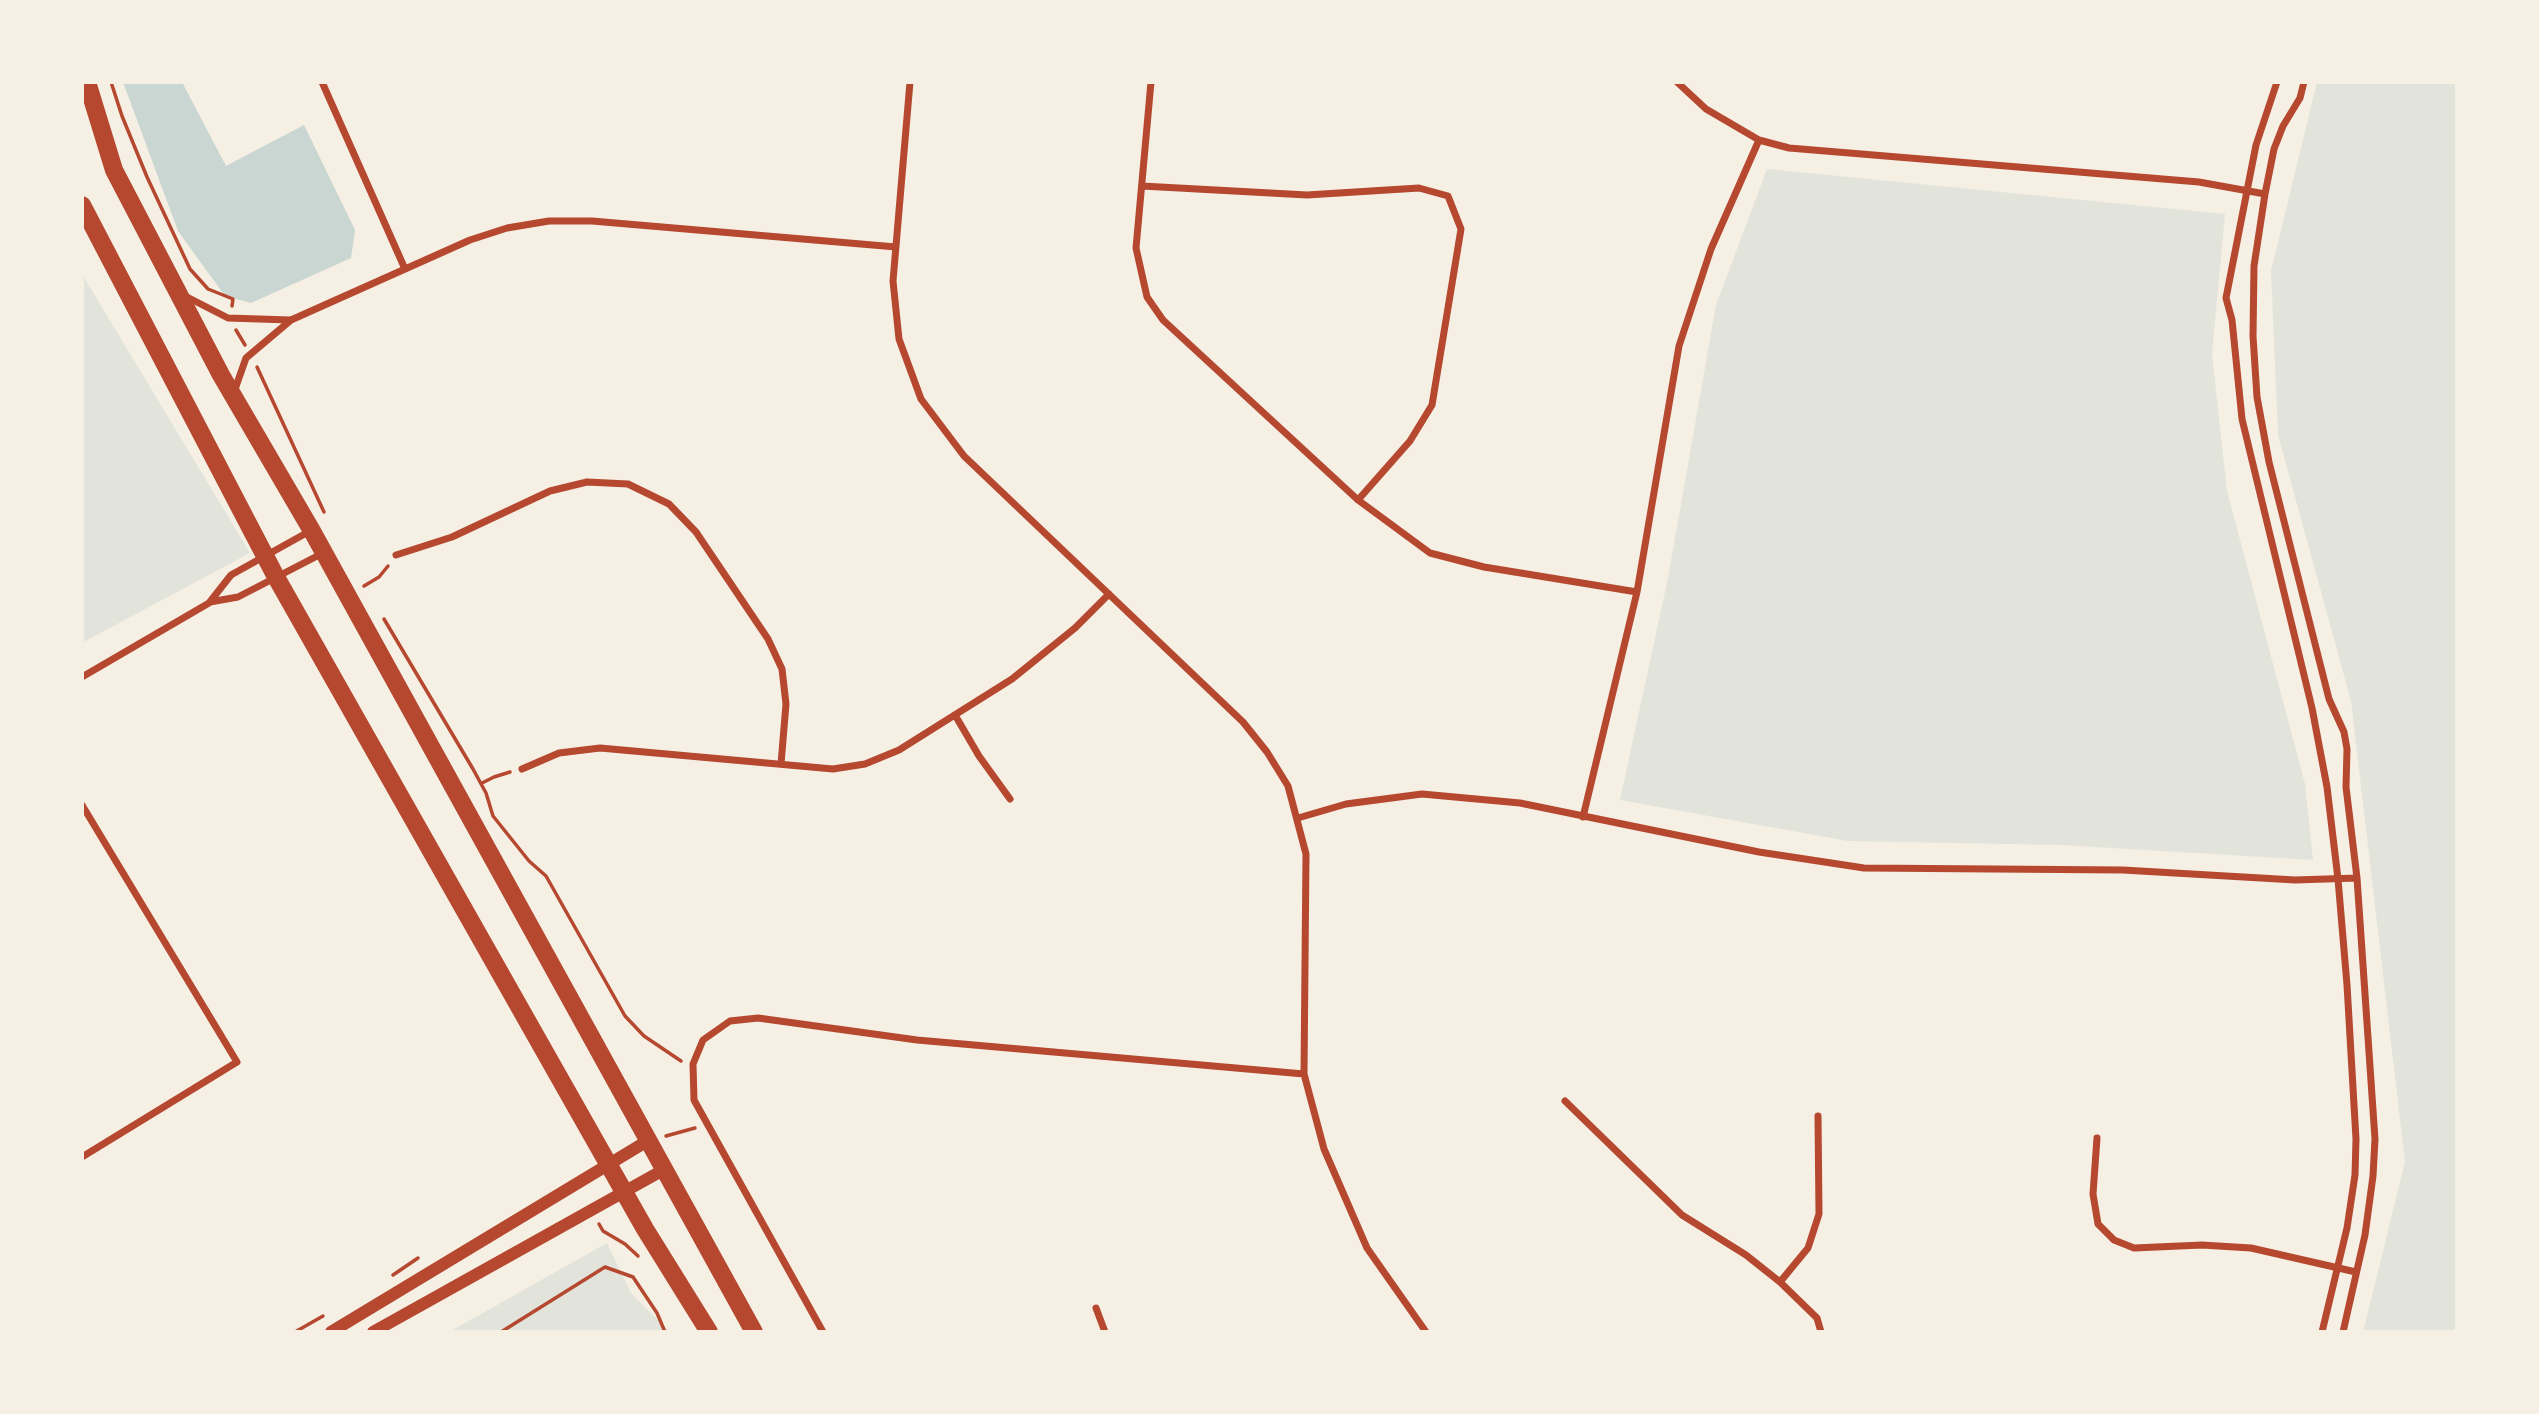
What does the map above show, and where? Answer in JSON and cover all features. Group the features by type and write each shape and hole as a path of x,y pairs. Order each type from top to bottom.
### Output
{"main road":[{"path":"88,82 114,170 232,396 312,531 754,1332"},
{"path":"82,205 264,556 645,1230 709,1332"}],"street":[{"path":"322,82 405,269"},
{"path":"910,82 893,281 899,339 921,399 964,456 1243,722 1267,752 1287,786 1306,854 1304,1074 1324,1149 1367,1248 1426,1332"},
{"path":"1151,82 1136,248 1147,297 1163,320 1358,500 1430,552 1484,567 1637,592"},
{"path":"1677,82 1706,109 1759,140 1789,148 2199,182 2265,194"},
{"path":"2277,82 2256,145 2229,276 2227,298 2232,320 2240,408 2250,463 2312,708 2327,787 2338,879 2356,1139 2355,1175 2347,1228 2322,1332"},
{"path":"2304,82 2300,98 2283,126 2274,149 2258,231 2252,297 2256,397 2269,463 2326,687 2344,732 2347,749 2346,787 2357,878 2375,1139 2365,1235 2343,1332"},
{"path":"1583,817 1637,592 1679,346 1711,249 1759,140"},
{"path":"1142,186 1307,195 1419,188 1448,197 1461,229 1432,405 1410,441 1358,500"},
{"path":"232,396 246,358 291,320 470,240 507,228 550,221 592,221 896,247"},
{"path":"177,292 231,318 291,320"},
{"path":"396,555 452,537 550,491 587,482 628,484 668,504 696,532 768,639 782,669 786,704 781,764"},
{"path":"209,603 232,575 312,531"},
{"path":"82,677 209,603 238,597 324,553"},
{"path":"522,769 559,753 600,748 833,769 865,764 899,750 1012,679 1075,628 1109,594"},
{"path":"955,715 979,756 1010,799"},
{"path":"1298,818 1346,804 1422,794 1520,803 1759,852 1864,868 2123,870 2295,880 2357,878"},
{"path":"82,805 237,1062 82,1157"},
{"path":"823,1332 694,1100 692,1071 704,1040 730,1021 758,1017 917,1041 1304,1074"},
{"path":"1565,1101 1682,1215 1746,1255 1780,1282 1817,1318 1821,1332"},
{"path":"1780,1282 1808,1248 1819,1214 1818,1116"},
{"path":"2097,1138 2093,1194 2098,1224 2114,1240 2134,1248 2202,1245 2251,1248 2356,1272"},
{"path":"331,1332 649,1140"},
{"path":"373,1332 665,1169"},
{"path":"1096,1308 1105,1332"}],"path":[{"path":"111,82 147,177 190,270 208,289 233,299 231,318 325,514"},
{"path":"370,596 364,586 379,577 396,555"},
{"path":"383,618 438,707 481,784 502,830 529,862 545,876 625,1016 645,1037 692,1071"},
{"path":"481,784 494,776 522,769"},
{"path":"649,1140 707,1124"},
{"path":"590,1210 603,1231 625,1244 641,1259"},
{"path":"501,1332 605,1267 634,1277 657,1313 665,1332"}],"shaded area":[{"path":"123,82 182,82 226,166 304,125 355,230 351,258 251,303 225,296 178,231"},
{"path":"2317,82 2457,82 2457,1332 2363,1332 2405,1162 2351,701 2278,435 2271,271"},
{"path":"1767,169 2225,214 2212,354 2227,491 2305,784 2313,860 2061,845 1848,841 1620,800 1668,578 1716,305"},
{"path":"82,274 250,553 82,643"},
{"path":"607,1243 631,1293 670,1332 449,1332"}]}
